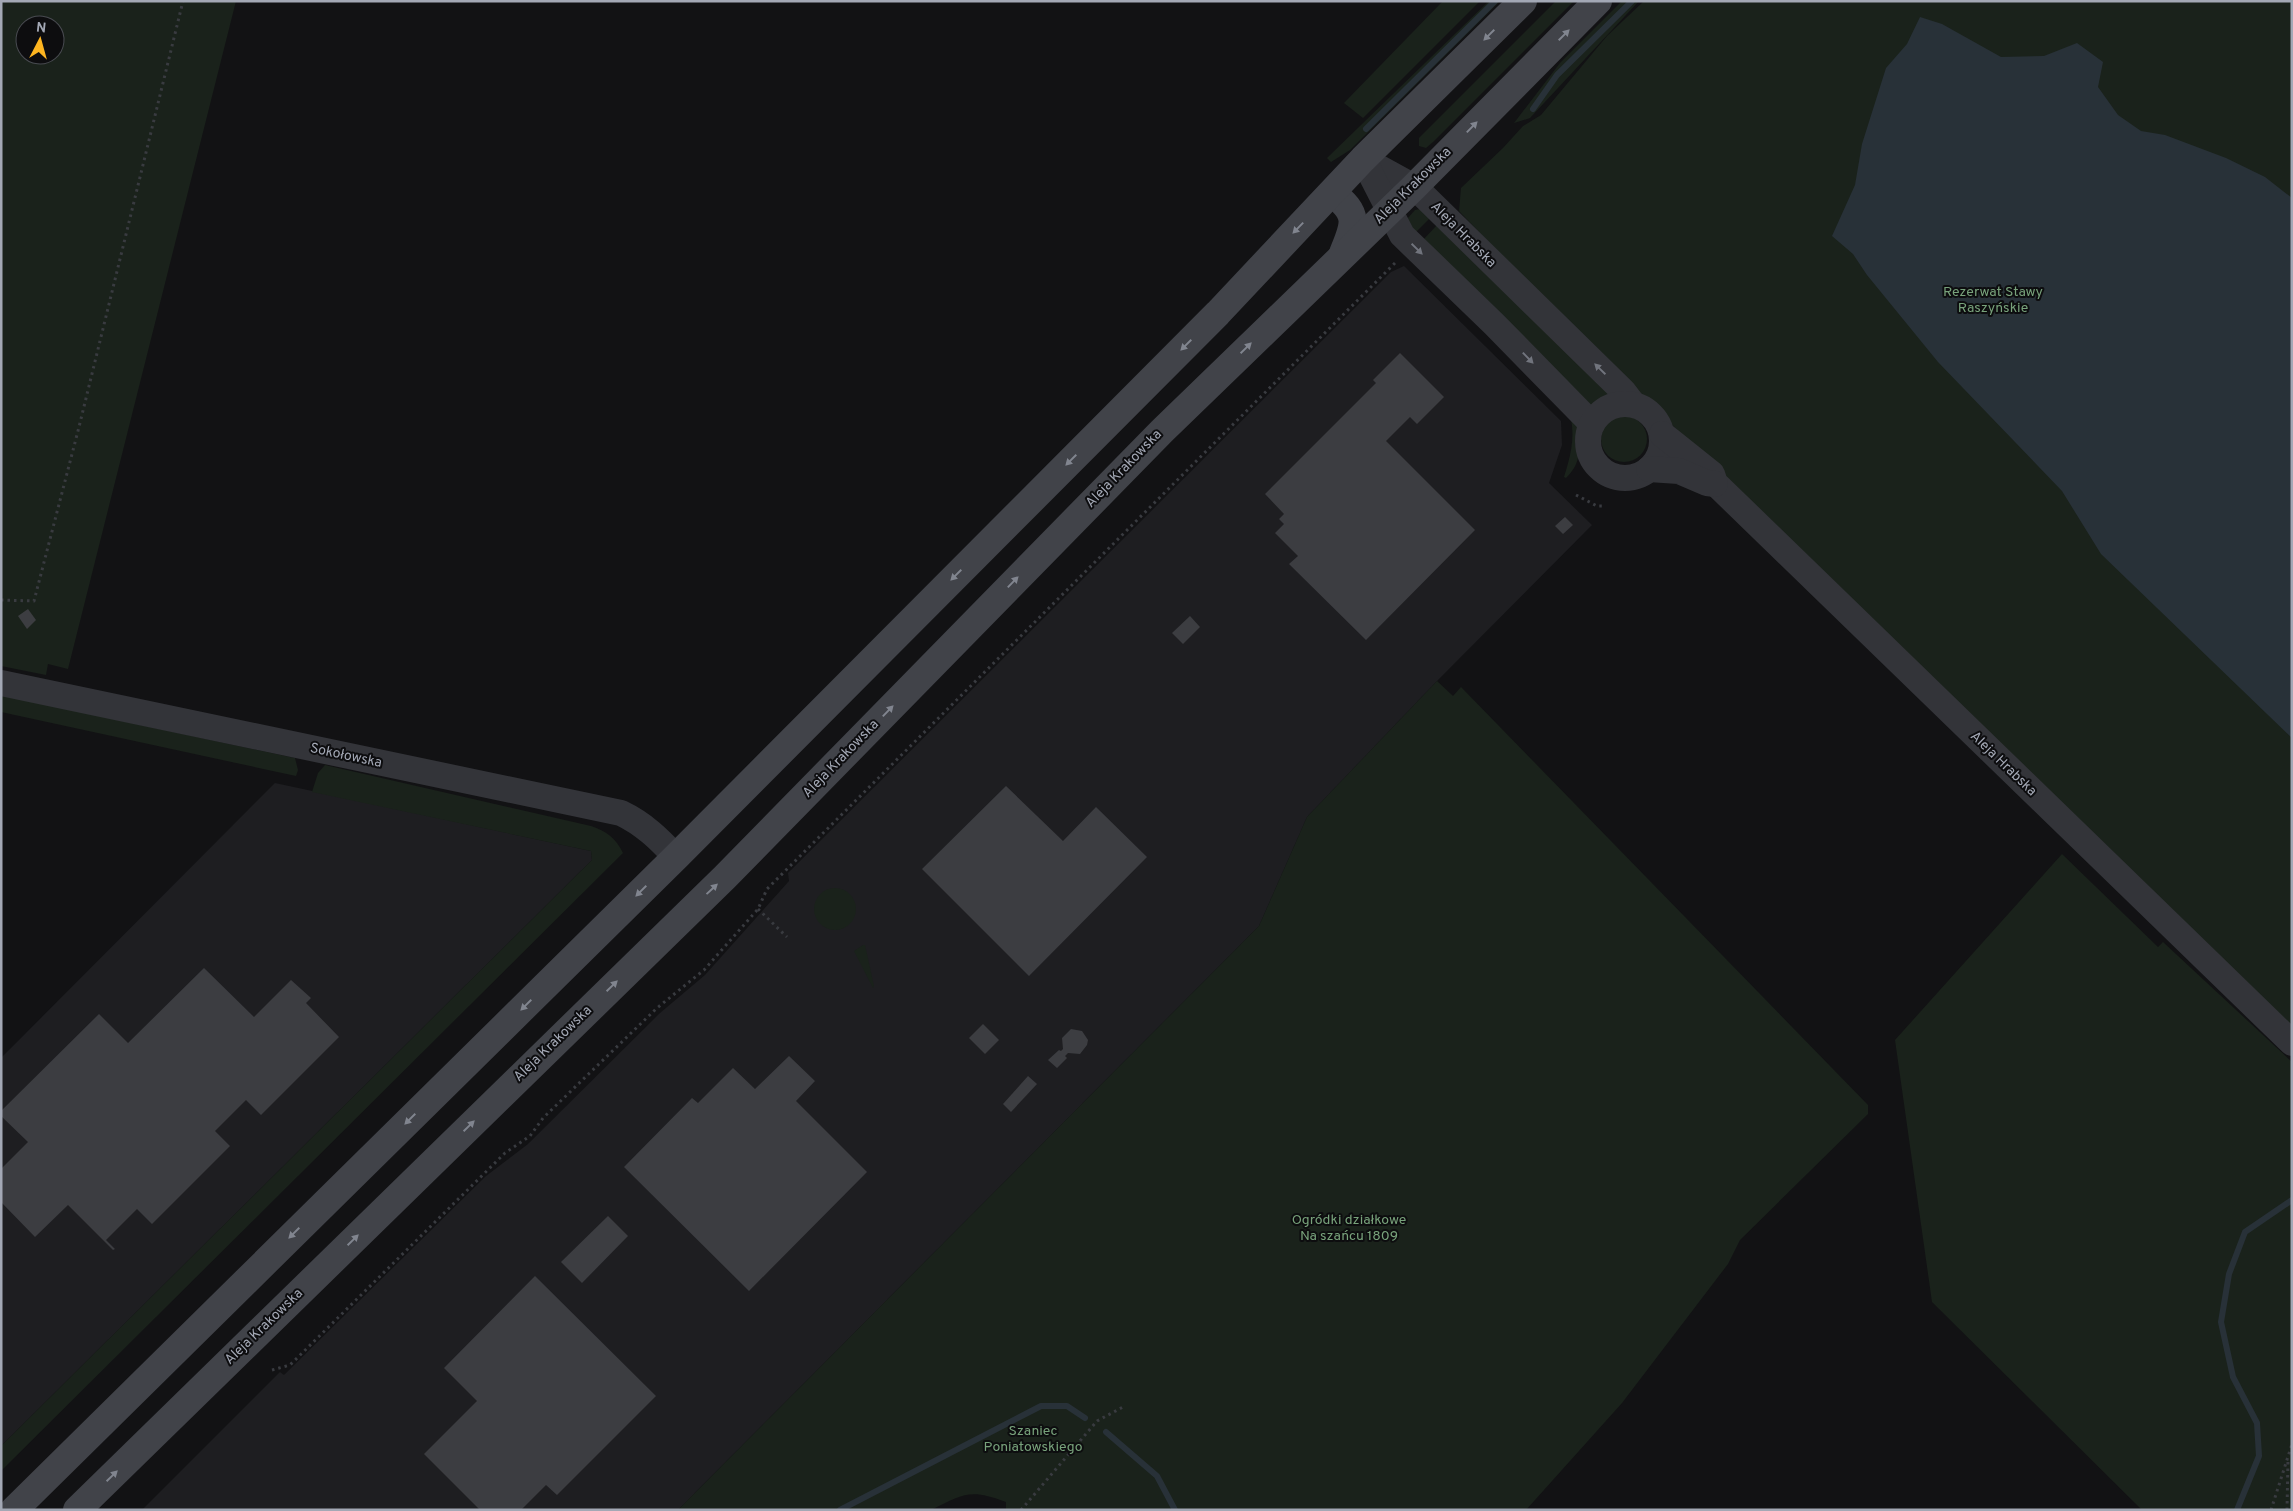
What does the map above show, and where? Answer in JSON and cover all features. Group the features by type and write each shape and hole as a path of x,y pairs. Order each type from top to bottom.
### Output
{"main road":[{"path":"14,1510 676,857 1218,312 1363,159 1524,1"},
{"name":"Aleja Krakowska","path":"77,1510 725,877 1162,431 1414,187 1598,1"},
{"path":"1332,193 1344,202 1353,216 1353,228 1343,254"}],"street":[{"name":"Aleja Hrabska","path":"1363,159 1414,187 1623,391 1633,404"},
{"path":"1363,159 1402,235 1494,324 1592,424"},
{"path":"1633,404 1645,409 1653,416 1662,434 1660,453 1649,469 1642,474 1625,477 1608,473 1600,467 1590,450 1588,441 1592,424 1607,408 1633,404"},
{"name":"Aleja Hrabska","path":"1662,434 1705,467 1712,474 1715,484 2292,1043"},
{"name":"Aleja Hrabska","path":"1649,469 1679,471 1706,483 1715,484"},
{"name":"Sokołowska","path":"1,683 621,813 637,821 654,834 676,857"}],"path":[{"path":"1,600 34,601 184,1"},
{"path":"272,1370 290,1365 498,1159 530,1136 543,1118 657,1008 704,970 758,909 767,889 1396,261"},
{"path":"1576,495 1597,506 1604,506"},
{"path":"758,909 787,937"},
{"path":"1021,1510 1096,1421 1123,1407"},
{"path":"2271,1510 2292,1444"},
{"path":"2287,1510 2288,1454"}],"shaded area":[{"path":"1920,17 1942,24 2001,57 2044,56 2077,43 2103,62 2098,87 2118,115 2141,131 2165,135 2226,158 2265,177 2292,198 2292,738 2101,554 2062,491 1938,362 1867,275 1853,254 1832,236 1855,185 1862,144 1886,68 1907,44"},
{"path":"1404,266 1561,421 1562,445 1549,483 1592,525 1437,681 1307,817 1259,926 678,1510 142,1510 280,1372 284,1375 486,1176 528,1144 660,1013 705,975 789,881 788,873 1391,272"},
{"path":"275,783 591,851 592,860 1,1446 1,1058"}],"green space":[{"path":"1,1 236,1 68,669 48,664 46,675 1,666"},
{"path":"1443,1 1480,1 1363,118 1344,103"},
{"path":"1489,1 1500,1 1350,150 1331,162 1327,158"},
{"path":"1556,1 1574,1 1433,142 1426,148 1419,146 1419,138"},
{"path":"1622,1 1639,1 1530,118 1514,123 1560,63"},
{"name":"Rezerwat Stawy Raszyńskie","path":"1644,1 2292,1 2292,1029 1549,305 1459,211 1461,188 1523,126 1541,115 1607,36"},
{"path":"1420,209 1431,217 1415,233 1407,219 1415,210"},
{"path":"1438,224 1614,399 1592,411 1422,241"},
{"path":"1629,416 1641,422 1646,430 1646,448 1641,456 1633,461 1619,462 1607,456 1602,448 1601,434 1607,422 1615,417"},
{"path":"1571,419 1578,426 1580,442 1575,443 1575,446 1579,448 1578,457 1572,471 1566,478 1564,477 1572,441"},
{"name":"Ogródki działkowe Na szańcu 1809","path":"1437,681 1453,696 1461,687 1868,1105 1868,1114 1740,1240 1728,1264 1622,1403 1526,1510 1006,1510 1006,1502 975,1494 959,1497 931,1510 678,1510 1259,926 1307,817"},
{"path":"1,695 295,758 298,770 296,776 1,712"},
{"path":"325,765 591,826 610,836 623,853 1,1471 1,1446 592,860 591,851 312,792 318,773"},
{"path":"2062,854 2158,947 2163,942 2292,1062 2292,1510 2142,1510 1932,1302 1895,1040"},
{"path":"835,888 850,894 856,909 850,924 835,930 820,924 814,909 820,894"},
{"path":"865,945 873,988 854,951"}],"building":[{"path":"1400,353 1444,397 1417,424 1410,417 1386,441 1475,530 1366,640 1289,564 1298,556 1275,533 1284,524 1279,519 1284,514 1265,494 1376,383 1373,380"},
{"path":"1565,517 1573,525 1563,534 1555,526"},
{"path":"28,609 36,620 27,629 18,616"},
{"path":"1190,616 1200,627 1183,644 1172,633"},
{"path":"1006,786 1063,841 1096,807 1147,857 1029,976 922,869"},
{"path":"204,968 254,1017 291,980 311,998 306,1003 339,1037 261,1115 246,1100 215,1131 230,1146 152,1224 137,1209 106,1240 115,1249 113,1250 68,1205 35,1237 1,1202 1,1169 28,1142 1,1116 1,1111 99,1014 128,1043"},
{"path":"983,1024 999,1040 985,1054 969,1038"},
{"path":"1071,1029 1082,1031 1088,1040 1087,1045 1080,1054 1068,1053 1065,1056 1067,1058 1057,1068 1048,1060 1059,1050 1063,1049 1062,1038"},
{"path":"789,1056 815,1081 796,1101 867,1172 749,1291 624,1167 692,1098 698,1103 733,1068 755,1089"},
{"path":"1028,1076 1037,1084 1011,1112 1003,1104"},
{"path":"608,1216 628,1236 582,1283 561,1262"},
{"path":"535,1276 656,1396 557,1495 546,1485 521,1510 480,1510 424,1454 477,1401 444,1368"}],"waterway":[{"path":"1366,129 1495,1"},
{"path":"1533,109 1557,75 1632,1"},
{"path":"2237,1510 2259,1456 2257,1423 2233,1377 2221,1322 2229,1274 2245,1232 2292,1200"},
{"path":"840,1510 1041,1406 1067,1406 1085,1418"},
{"path":"1106,1432 1157,1476 1175,1510"}],"park label":[{"name":"Szaniec Poniatowskiego","path":"1033,1439"}]}
